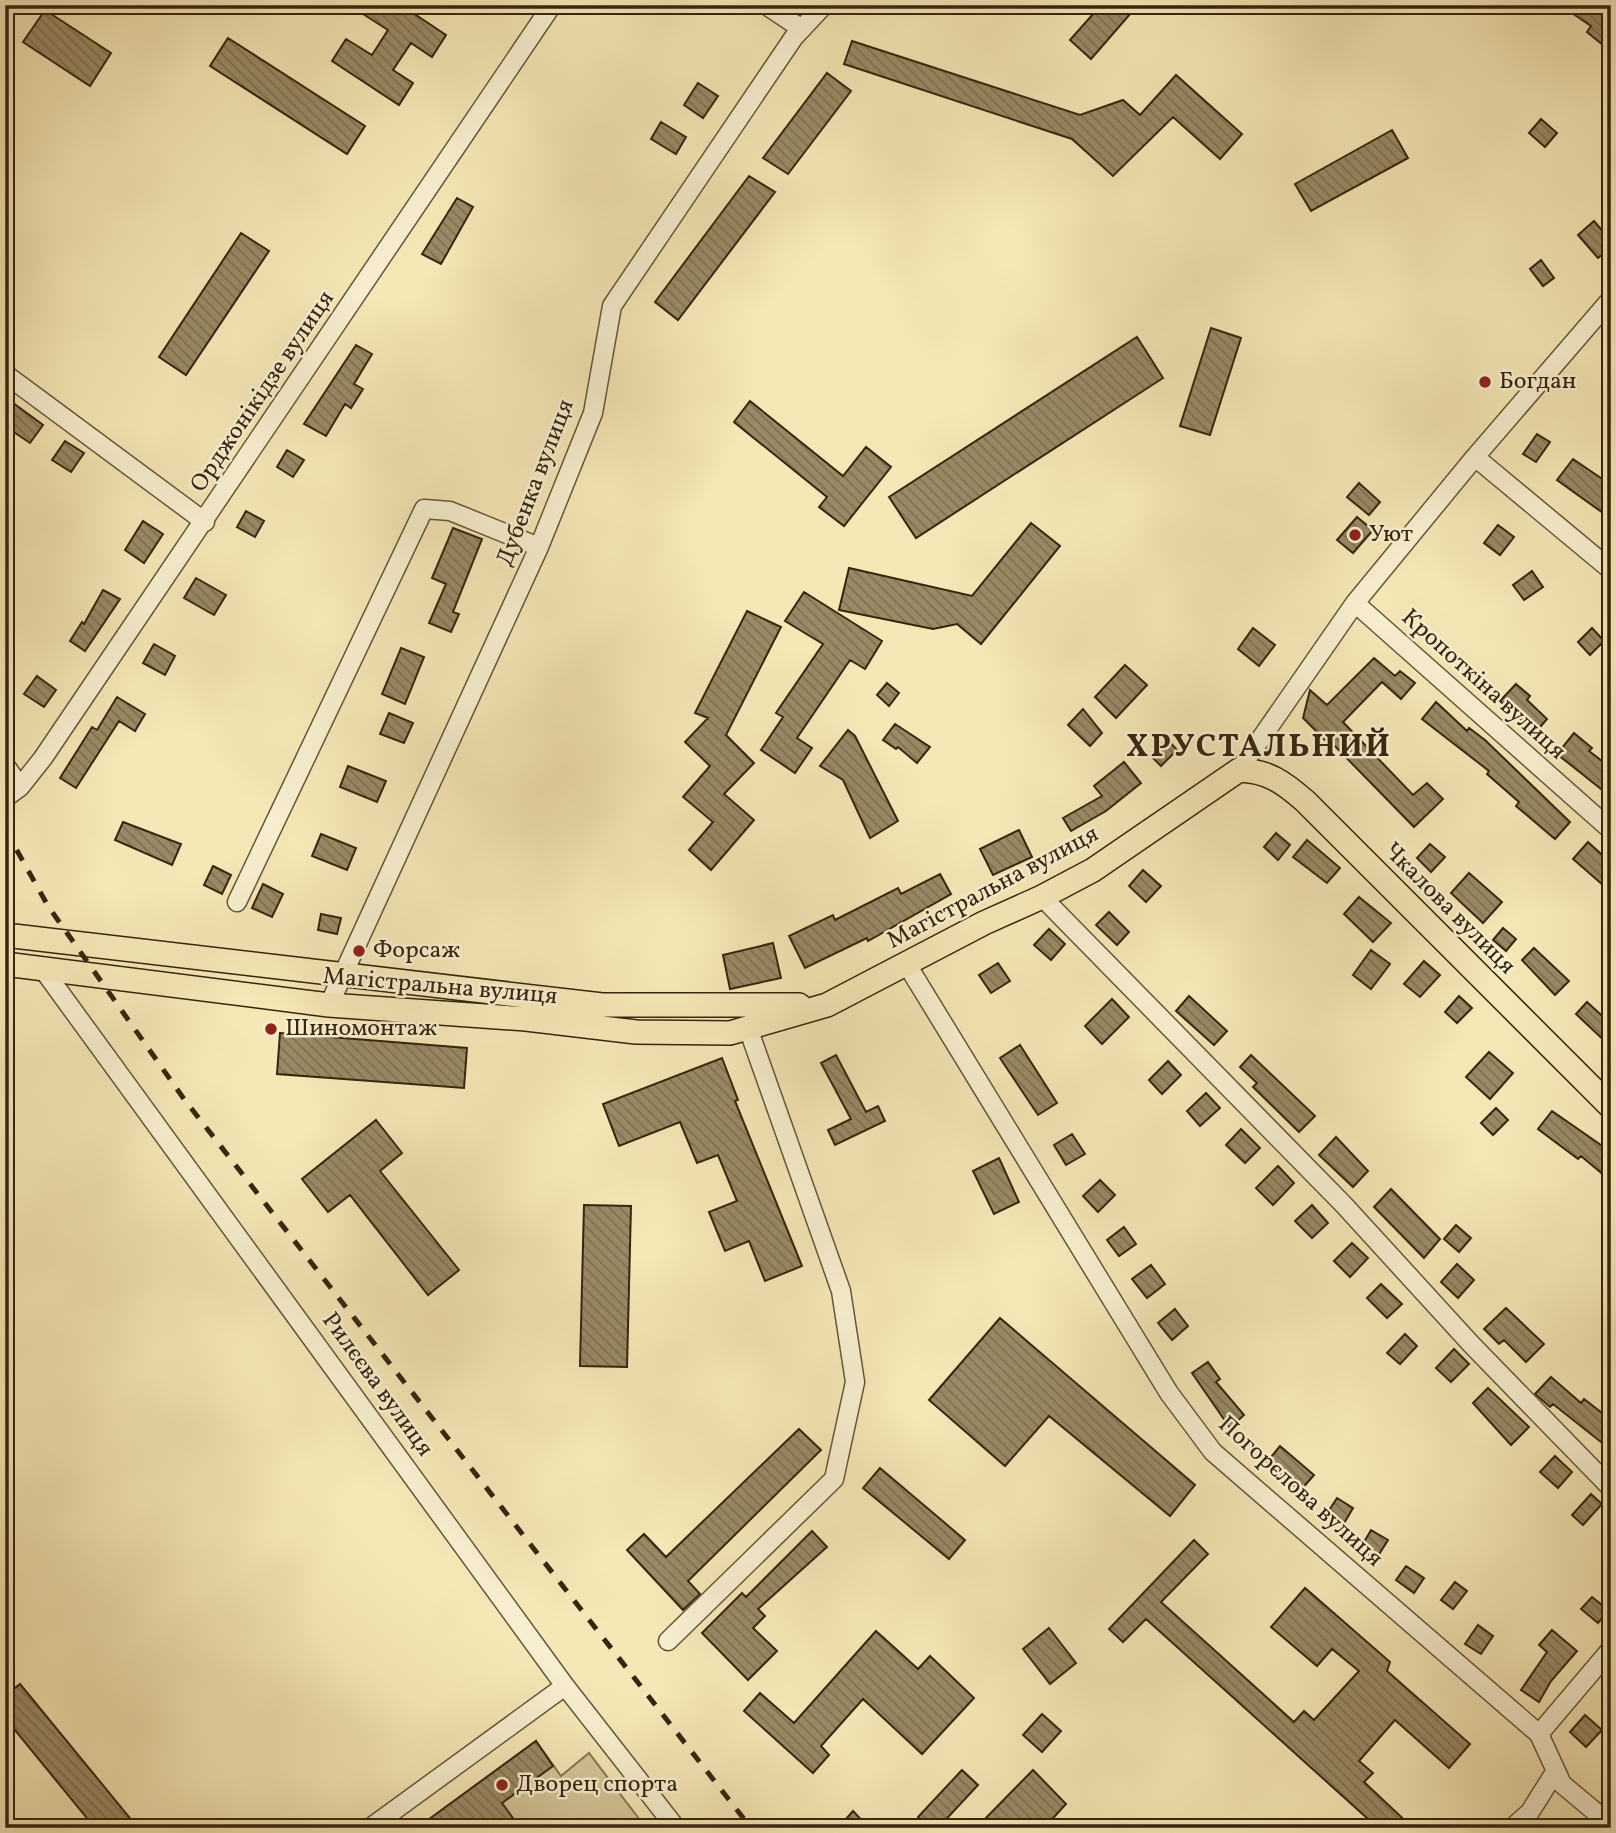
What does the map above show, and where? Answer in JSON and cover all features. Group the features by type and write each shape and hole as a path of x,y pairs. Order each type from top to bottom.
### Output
{"main road":[{"name":"Магістральна вулиця","path":"5,964 328,1005 526,1019 636,1032 730,1033 827,1005 984,923 1042,897 1093,870 1239,770"},
{"name":"Чкалова вулиця","path":"1239,770 1260,771 1281,780 1305,801 1611,1107"},
{"name":"Магістральна вулиця","path":"5,935 602,1005 827,1005"}],"street":[{"name":"Орджонікідзе вулиця","path":"12,793 43,758 205,522 552,5"},
{"path":"766,5 802,29"},
{"name":"Дубенка вулиця","path":"328,1005 539,547 593,413 612,306 802,29 824,5"},
{"name":"Магістральна вулиця","path":"1239,770 1355,604 1475,457 1611,299"},
{"path":"5,374 205,522"},
{"path":"1475,457 1611,570"},
{"path":"237,902 424,509 450,511 539,547"},
{"name":"Кропоткіна вулиця","path":"1355,604 1611,830"},
{"path":"5,765 12,793"},
{"path":"1042,897 1344,1205 1471,1344 1611,1488"},
{"name":"Погорєлова вулиця","path":"906,963 1169,1394 1213,1452 1539,1734 1562,1784 1611,1825"},
{"name":"Рилєєва вулиця","path":"43,968 565,1686 676,1828"},
{"path":"668,1641 834,1479 855,1382 841,1291 748,1028"},
{"path":"1539,1734 1611,1649"},
{"path":"370,1828 565,1686"},
{"path":"1513,1828 1530,1812 1555,1772"}],"shaded area":[{"path":"536,1741 561,1776 589,1753 646,1828 417,1828"}],"building":[{"path":"369,5 401,5 446,35 432,57 411,43 393,70 413,83 399,105 332,61 346,39 372,55 388,30 363,14"},
{"path":"1101,5 1138,5 1091,59 1070,40"},
{"path":"1560,5 1590,5 1611,22 1611,35 1603,45 1587,32 1591,26"},
{"path":"45,10 111,53 90,86 23,42"},
{"path":"228,38 365,126 347,154 210,66"},
{"path":"852,41 1080,115 1123,100 1140,115 1176,75 1242,134 1220,159 1173,117 1113,176 1072,139 844,64"},
{"path":"827,73 851,91 788,174 763,158"},
{"path":"698,83 718,96 703,118 684,105"},
{"path":"1541,119 1557,133 1545,147 1529,133"},
{"path":"661,122 686,137 676,154 651,139"},
{"path":"1392,130 1408,158 1311,211 1295,184"},
{"path":"749,176 775,192 678,320 655,302"},
{"path":"457,198 473,207 441,264 422,254"},
{"path":"1594,221 1611,241 1611,248 1598,258 1578,235"},
{"path":"241,233 269,251 186,375 159,357"},
{"path":"1541,260 1554,278 1543,286 1530,269"},
{"path":"1211,328 1241,338 1210,435 1180,426"},
{"path":"1137,337 1163,378 916,538 889,497"},
{"path":"356,345 372,354 354,384 363,389 351,408 345,404 326,436 304,424"},
{"path":"5,397 43,425 30,443 5,426"},
{"path":"750,401 843,476 866,447 891,467 844,526 819,507 827,497 734,422"},
{"path":"1537,434 1550,442 1536,462 1523,454"},
{"path":"65,441 84,453 71,472 52,460"},
{"path":"287,450 304,460 293,477 277,467"},
{"path":"1573,459 1611,485 1611,503 1603,513 1557,480"},
{"path":"1359,483 1380,502 1369,515 1347,497"},
{"path":"246,511 264,521 255,537 237,527"},
{"name":"Уют","path":"1357,517 1373,530 1353,553 1337,540"},
{"path":"143,521 163,534 144,563 125,550"},
{"path":"1031,523 1060,546 981,644 957,624 933,629 839,610 849,568 972,596"},
{"path":"1498,525 1514,537 1500,555 1484,543"},
{"path":"453,528 482,539 453,612 459,614 451,632 429,623 446,584 432,578"},
{"path":"1532,571 1543,587 1524,600 1513,585"},
{"path":"196,578 226,595 214,615 184,598"},
{"path":"103,590 120,599 85,651 70,641 82,622 84,624"},
{"path":"804,592 882,641 865,669 850,660 797,738 812,748 795,773 761,750 783,717 776,713 823,644 785,621"},
{"path":"747,611 781,627 726,735 754,763 724,794 754,820 711,870 689,850 713,822 683,797 710,766 685,742 708,718 695,713"},
{"path":"1253,628 1275,645 1259,666 1238,649"},
{"path":"1592,628 1604,641 1590,655 1578,642"},
{"path":"154,644 175,656 165,675 143,663"},
{"path":"401,648 424,657 405,704 382,694"},
{"path":"1374,658 1395,676 1400,671 1415,683 1401,699 1382,682 1343,722 1413,795 1427,783 1443,799 1414,827 1327,738 1325,740 1303,718 1310,690 1327,705"},
{"path":"1125,665 1147,685 1116,718 1095,697"},
{"path":"37,676 56,690 44,707 24,694"},
{"path":"887,683 899,693 889,706 877,695"},
{"path":"1516,684 1530,696 1527,700 1547,719 1535,733 1500,701"},
{"path":"117,697 145,714 135,731 119,721 76,788 60,778 92,727 97,730"},
{"path":"1436,702 1467,731 1469,728 1485,740 1570,822 1555,839 1516,806 1519,802 1487,774 1489,771 1422,719"},
{"path":"1083,709 1102,733 1090,746 1068,725"},
{"path":"389,713 413,723 404,743 380,734"},
{"path":"895,724 930,747 917,763 898,747 896,749 883,740"},
{"path":"848,730 855,736 898,821 870,838 843,780 820,766"},
{"path":"1574,733 1592,748 1589,751 1611,768 1611,797 1557,754"},
{"path":"1167,739 1177,750 1161,766 1150,755"},
{"path":"1124,762 1141,783 1106,811 1071,831 1063,818 1102,796 1094,786"},
{"path":"348,766 386,781 377,802 340,787"},
{"path":"123,822 181,844 172,865 115,840"},
{"path":"1019,830 1032,857 993,875 980,849"},
{"path":"1276,833 1290,845 1278,860 1264,847"},
{"path":"321,834 356,848 347,870 312,856"},
{"path":"1307,840 1340,868 1327,883 1293,857"},
{"path":"1588,842 1611,863 1611,892 1573,859"},
{"path":"1430,844 1445,857 1431,872 1417,858"},
{"path":"213,866 231,875 222,894 204,885"},
{"path":"1143,870 1161,886 1146,902 1129,886"},
{"path":"1469,873 1502,902 1483,923 1451,893"},
{"path":"940,874 951,894 868,941 867,938 805,968 789,936 833,915 835,920 898,888 901,894"},
{"path":"263,884 283,894 272,917 252,908"},
{"path":"1359,897 1391,923 1373,942 1344,914"},
{"path":"1109,912 1129,932 1117,945 1096,925"},
{"path":"321,914 341,918 337,934 318,930"},
{"path":"1503,928 1516,939 1506,951 1493,940"},
{"path":"1049,929 1065,944 1051,960 1034,945"},
{"path":"773,943 781,978 730,989 723,955"},
{"path":"1534,948 1569,981 1555,995 1522,960"},
{"path":"1371,950 1390,964 1371,989 1353,975"},
{"path":"1424,961 1440,975 1420,997 1404,984"},
{"path":"998,963 1010,981 991,993 979,975"},
{"path":"1189,996 1227,1031 1214,1045 1176,1011"},
{"path":"1459,996 1472,1008 1457,1023 1445,1012"},
{"path":"1112,999 1129,1017 1102,1044 1085,1026"},
{"path":"1587,1002 1611,1024 1611,1047 1576,1014"},
{"path":"280,1033 467,1048 464,1088 277,1074"},
{"path":"1020,1045 1057,1103 1038,1115 1000,1058"},
{"path":"1489,1052 1513,1073 1490,1099 1466,1077"},
{"path":"836,1055 866,1112 878,1106 885,1121 835,1145 828,1130 851,1119 821,1063"},
{"path":"1251,1055 1315,1116 1299,1132 1253,1087 1257,1083 1240,1067"},
{"path":"722,1058 738,1100 735,1101 802,1266 765,1281 749,1241 725,1251 709,1212 737,1201 718,1155 697,1163 680,1122 619,1146 603,1104"},
{"path":"1168,1061 1181,1075 1162,1094 1149,1080"},
{"path":"1206,1093 1220,1108 1200,1126 1187,1111"},
{"path":"1496,1108 1508,1120 1493,1135 1481,1123"},
{"path":"1552,1111 1611,1152 1611,1169 1605,1176 1581,1156 1578,1159 1538,1129"},
{"path":"376,1120 402,1153 380,1171 459,1270 428,1295 350,1195 328,1212 302,1179"},
{"path":"1241,1129 1260,1148 1245,1163 1226,1145"},
{"path":"1072,1134 1085,1154 1066,1165 1054,1145"},
{"path":"1336,1137 1368,1171 1353,1187 1319,1155"},
{"path":"999,1158 1019,1202 994,1214 973,1171"},
{"path":"1278,1166 1294,1183 1273,1205 1256,1188"},
{"path":"1100,1180 1115,1195 1098,1212 1083,1196"},
{"path":"1391,1189 1440,1239 1424,1258 1374,1207"},
{"path":"584,1205 631,1206 627,1367 580,1366"},
{"path":"1312,1205 1328,1223 1312,1238 1295,1221"},
{"path":"1456,1225 1471,1238 1459,1252 1444,1239"},
{"path":"1124,1227 1136,1244 1119,1256 1107,1240"},
{"path":"1352,1243 1368,1258 1350,1277 1334,1261"},
{"path":"1457,1264 1474,1280 1458,1298 1441,1282"},
{"path":"1151,1265 1165,1284 1147,1298 1132,1279"},
{"path":"1381,1284 1402,1304 1387,1318 1367,1298"},
{"path":"1506,1308 1544,1344 1526,1362 1504,1340 1499,1344 1484,1329"},
{"path":"1175,1309 1188,1326 1172,1340 1158,1323"},
{"path":"1000,1318 1195,1485 1170,1516 1049,1416 1005,1466 929,1400"},
{"path":"1405,1334 1417,1346 1400,1364 1387,1353"},
{"path":"1454,1349 1469,1364 1451,1382 1436,1368"},
{"path":"1208,1362 1220,1379 1216,1382 1244,1415 1230,1428 1192,1373"},
{"path":"1551,1377 1581,1403 1584,1399 1611,1420 1611,1450 1553,1404 1550,1407 1535,1394"},
{"path":"1488,1388 1529,1427 1511,1445 1473,1403"},
{"path":"799,1429 821,1450 688,1581 700,1594 683,1610 627,1550 644,1534 666,1557"},
{"path":"1280,1446 1314,1475 1300,1491 1267,1462"},
{"path":"1555,1456 1572,1472 1558,1488 1540,1472"},
{"path":"880,1468 965,1540 949,1559 863,1488"},
{"path":"1591,1494 1602,1504 1583,1525 1572,1515"},
{"path":"1337,1498 1353,1508 1343,1525 1326,1515"},
{"path":"1371,1530 1388,1540 1376,1559 1360,1549"},
{"path":"812,1531 827,1547 758,1609 765,1616 753,1628 777,1651 748,1680 702,1633 742,1593 746,1597"},
{"path":"1194,1540 1208,1554 1161,1602 1294,1722 1304,1711 1314,1720 1359,1671 1332,1649 1317,1666 1271,1627 1305,1588 1390,1662 1387,1671 1470,1744 1449,1768 1395,1720 1359,1761 1373,1773 1364,1782 1413,1828 1378,1828 1146,1619 1123,1642 1109,1629"},
{"path":"1406,1566 1424,1578 1414,1593 1396,1580"},
{"path":"1455,1582 1467,1591 1453,1609 1441,1600"},
{"path":"1592,1597 1608,1610 1598,1623 1581,1609"},
{"path":"1478,1625 1493,1636 1481,1654 1465,1644"},
{"path":"1049,1628 1076,1663 1050,1684 1023,1649"},
{"path":"1552,1630 1577,1651 1551,1681 1539,1702 1521,1690 1547,1652 1539,1645"},
{"path":"876,1631 918,1669 930,1656 974,1698 922,1754 863,1699 821,1746 829,1755 813,1773 744,1711 760,1693 794,1723"},
{"path":"20,1684 138,1828 95,1828 5,1718 5,1696"},
{"path":"1042,1714 1061,1731 1042,1752 1023,1735"},
{"path":"1585,1715 1602,1730 1586,1747 1570,1732"},
{"name":"Дворец спорта","path":"536,1741 553,1766 502,1803 520,1828 417,1828"},
{"path":"962,1770 978,1785 938,1828 930,1828 918,1817"},
{"path":"1033,1770 1066,1804 1044,1828 976,1828"},
{"path":"853,1811 869,1828 838,1828"}],"railway":[{"path":"5,829 48,906 184,1099 751,1828"}],"place":[{"name":"Богдан","path":"1485,382"},
{"name":"Уют","path":"1355,535"},
{"name":"Форсаж","path":"359,951"},
{"name":"Шиномонтаж","path":"271,1029"},
{"name":"Дворец спорта","path":"502,1785"}],"district":[{"name":"ХРУСТАЛЬНИЙ","path":"1259,748"}]}
